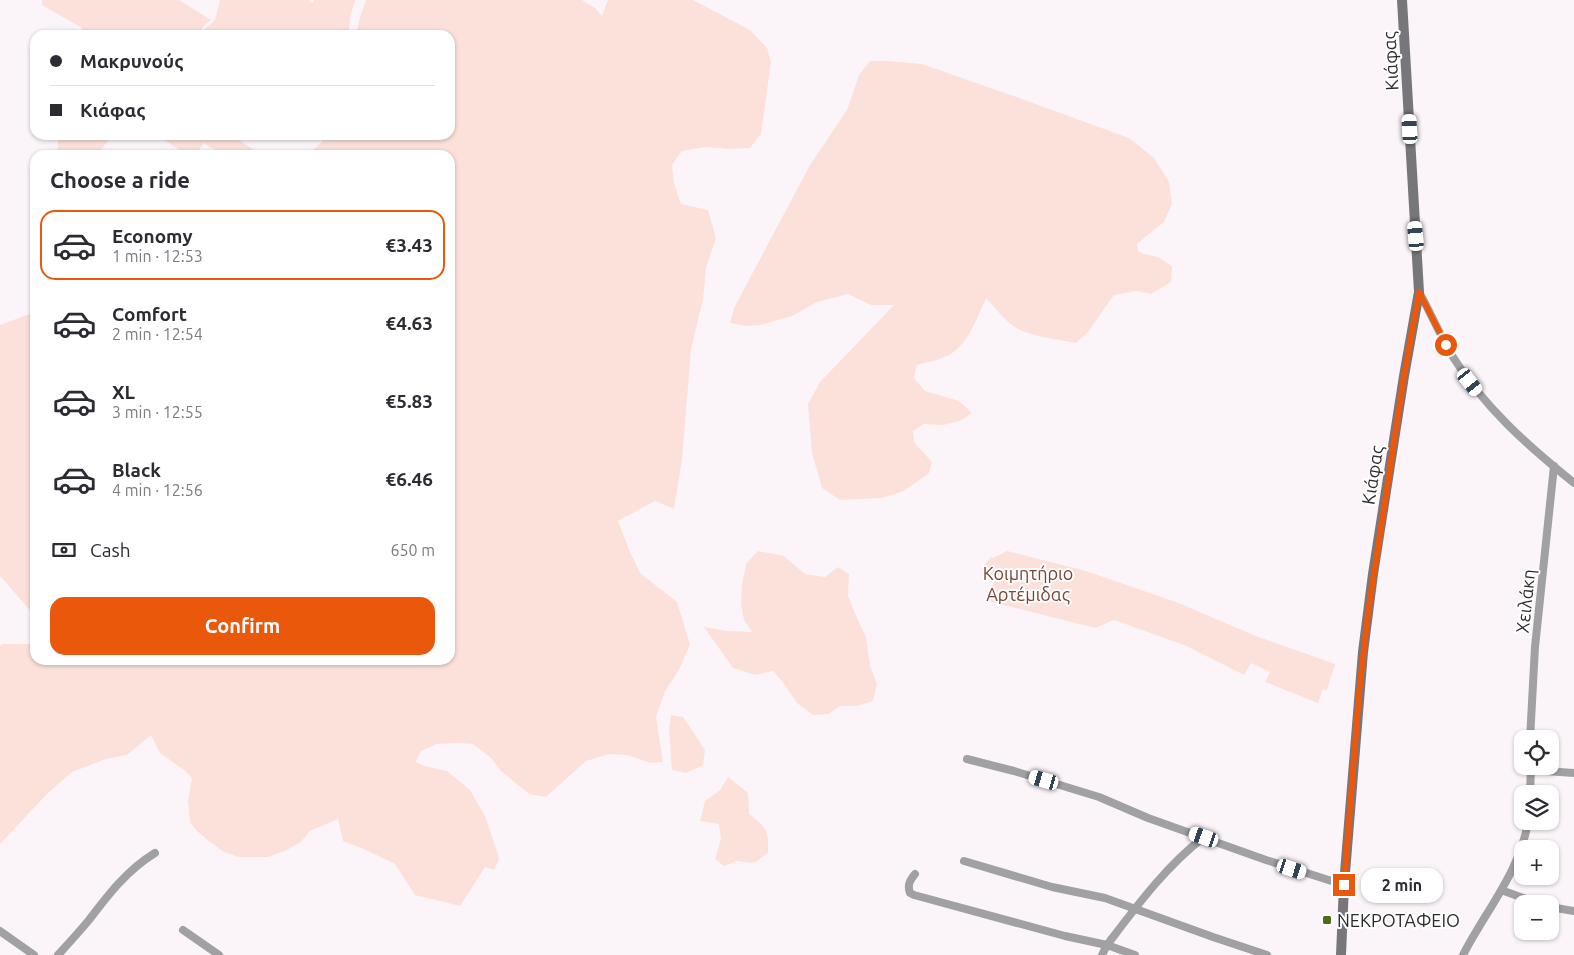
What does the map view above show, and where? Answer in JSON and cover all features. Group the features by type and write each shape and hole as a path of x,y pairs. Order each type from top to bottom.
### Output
{"street":[{"name":"Κιάφας","path":"1341,955 1344,885 1366,623 1404,376 1419,292 1402,0"},
{"path":"1419,292 1444,341 1488,406 1528,445 1574,483"},
{"name":"Χειλάκη","path":"1530,730 1535,647 1554,466"},
{"path":"966,759 1099,797 1148,818 1266,860 1344,885"},
{"path":"1559,771 1574,773"},
{"path":"1463,955 1501,890 1521,850 1526,830"},
{"path":"1102,955 1107,945 1135,908 1186,852 1204,837"},
{"path":"58,955 88,921 115,885 145,859 154,854"},
{"path":"964,861 1052,887 1105,898 1267,955"},
{"path":"915,874 911,878 908,888 914,895 1065,936 1107,945 1135,955"},
{"path":"1501,890 1515,895"},
{"path":"1559,909 1574,912"},
{"path":"183,930 219,955"},
{"path":"0,931 34,955"}],"green space":[{"path":"42,0 179,0 211,20 201,30 82,30 82,28 42,5"},
{"path":"220,0 309,0 312,3 314,0 355,0 350,18 349,30 205,30 215,20"},
{"path":"366,0 582,0 595,8 602,16 608,0 693,0 750,30 767,48 771,62 761,134 750,148 706,147 682,151 672,165 674,183 681,204 708,210 716,238 706,268 703,299 691,349 682,459 674,509 655,501 618,521 640,573 677,602 690,644 679,670 665,691 656,717 663,762 650,763 627,755 609,754 586,761 546,797 529,794 501,771 491,758 473,744 437,744 421,751 416,762 424,766 447,771 470,790 485,816 498,854 499,860 494,870 485,867 460,906 415,895 395,864 343,841 338,819 310,831 301,842 285,851 268,857 239,857 224,852 197,831 190,822 188,801 192,778 160,753 151,735 127,755 106,759 72,772 48,793 0,844 0,646 3,644 30,644 30,665 455,665 455,150 313,150 323,140 455,140 455,30 357,30"},
{"path":"870,61 922,64 1129,138 1154,158 1169,182 1172,204 1164,222 1137,244 1138,251 1158,257 1172,266 1171,282 1151,294 1136,291 1114,295 1088,332 1076,343 1038,336 1018,329 1005,319 986,298 972,329 957,349 943,358 917,365 914,378 925,391 959,401 972,413 960,421 943,425 924,424 913,431 914,442 932,462 929,473 904,491 882,498 840,500 822,488 812,453 808,404 820,382 894,305 871,305 848,294 817,302 792,316 760,325 747,326 730,323 734,308 810,165 847,110 859,75"},
{"path":"58,140 109,140 100,150 58,150"},
{"path":"164,140 239,140 254,150 214,150 204,143 199,150 180,150"},
{"path":"30,314 30,610 0,576 0,325"},
{"path":"758,551 784,556 805,574 825,577 838,567 849,574 848,596 866,637 870,666 877,684 873,701 857,706 840,706 829,714 813,715 797,703 773,671 755,675 733,668 704,627 752,632 744,620 741,605 742,585 746,564"},
{"name":"Κοιμητήριο Αρτέμιδας","path":"1007,551 1086,571 1176,602 1256,636 1335,664 1327,690 1323,689 1318,703 1265,682 1270,672 1251,663 1244,675 1184,645 1114,620 1095,628 988,601 994,581 984,565 991,557 993,558"},
{"path":"671,715 683,717 705,750 703,765 686,773 672,770 669,729"},
{"path":"728,777 748,793 749,814 763,826 767,834 768,853 754,863 736,861 724,866 715,859 721,839 719,824 700,821 705,801 720,790"}],"place":[{"name":"ΝΕΚΡΟΤΑΦΕΙΟ","path":"1327,920"}],"route":[{"path":"1344,885 1363,652 1373,574 1419,292 1446,345"}]}
